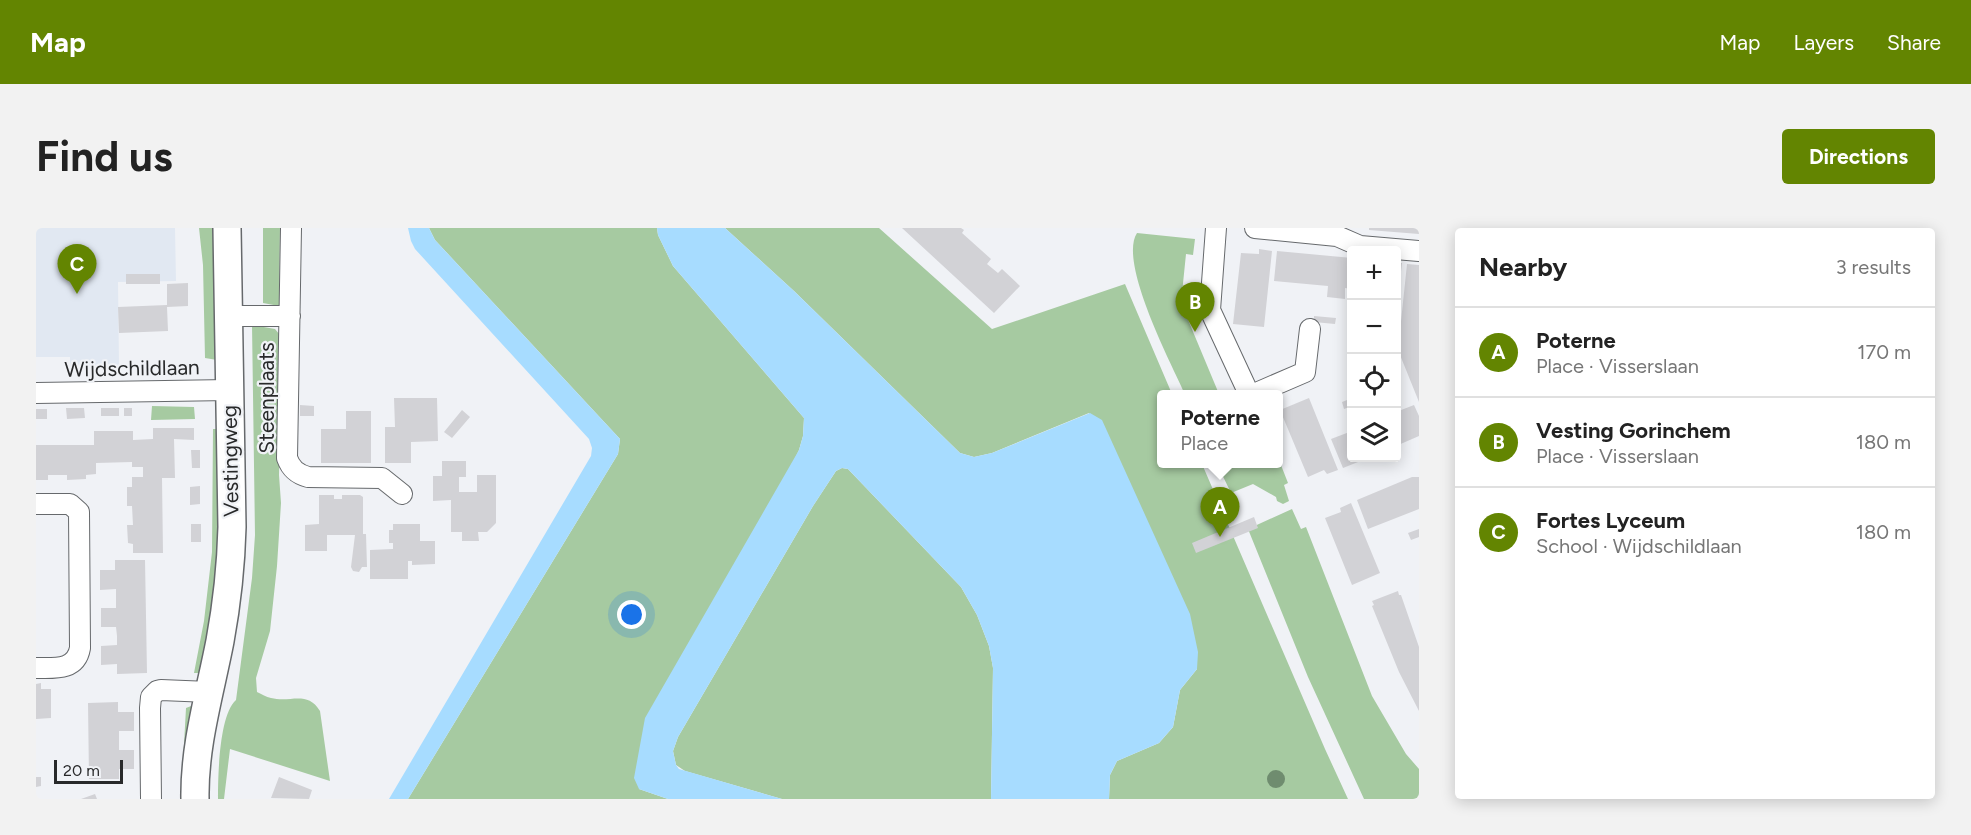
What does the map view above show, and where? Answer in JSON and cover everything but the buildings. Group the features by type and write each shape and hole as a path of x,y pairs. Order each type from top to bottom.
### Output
{"street":[{"name":"Vestingweg","path":"195,799 199,742 228,588 231,554 226,228"},
{"path":"228,316 290,316 291,228"},
{"path":"1216,228 1210,310 1247,390"},
{"path":"1255,228 1337,236 1360,246 1419,251"},
{"name":"Steenplaats","path":"290,316 287,458 290,465 294,471 308,477 382,478 402,494"},
{"path":"1263,390 1305,372 1310,328"},
{"name":"Wijdschildlaan","path":"36,393 229,390"},
{"path":"36,504 66,504 77,509 80,522 80,652 76,659 65,667 36,668"},
{"path":"151,799 151,697 161,690 209,692"}],"shaded area":[{"path":"36,228 175,228 176,281 118,282 119,365 70,366 70,357 36,357"}],"green space":[{"path":"199,228 217,228 217,360 205,358 203,265"},
{"path":"263,228 280,228 279,306 263,303"},
{"path":"429,228 657,228 673,266 804,418 799,450 639,789 668,799 408,799 618,454 620,439 435,240"},
{"path":"725,228 879,228 992,329 1125,284 1170,390 1157,390 1157,468 1204,468 1348,799 1109,799 1110,775 1117,761 1159,743 1173,727 1180,690 1197,669 1089,413 992,453 974,457 960,453 794,291"},
{"path":"1137,233 1195,239 1193,255 1186,254 1181,303 1217,390 1183,390 1140,289 1133,247"},
{"path":"252,325 275,329 280,335 281,388 279,475 281,503 277,566 270,631 256,678 257,692 269,698 304,699 310,701 320,711 330,781 230,749 224,799 218,799 223,732 230,708 236,700 252,578 255,535"},
{"path":"152,406 194,407 195,419 151,420"},
{"path":"213,429 223,429 223,530 206,673 194,673 204,621 212,552"},
{"path":"842,468 848,469 961,587 977,615 989,646 993,668 991,799 782,799 685,771 676,765 673,751 678,737 813,506 836,471"},
{"path":"1219,468 1282,468 1288,483 1284,485 1289,501 1283,504 1277,501 1276,497 1253,484 1231,493"},
{"path":"1292,509 1301,529 1306,527 1372,696 1406,754 1419,769 1419,799 1364,799 1308,677 1248,529"},
{"path":"199,703 189,799 181,799 186,708"}],"water":[{"path":"408,228 429,228 435,240 620,439 618,454 408,799 389,799 591,456 592,448 589,439 415,249"},
{"path":"657,228 725,228 794,291 960,453 974,457 992,453 1090,413 1102,420 1190,614 1198,652 1197,669 1180,690 1173,727 1159,743 1117,761 1110,775 1109,799 991,799 993,668 989,646 977,615 961,587 848,469 842,468 836,471 813,506 678,737 673,751 679,769 782,799 668,799 639,789 634,778 645,718 799,450 804,418 673,266"}],"place":[{"name":"Fortes Lyceum","path":"77,294"},
{"name":"Vesting Gorinchem","path":"1195,332"},
{"name":"Poterne","path":"1220,537"}]}
